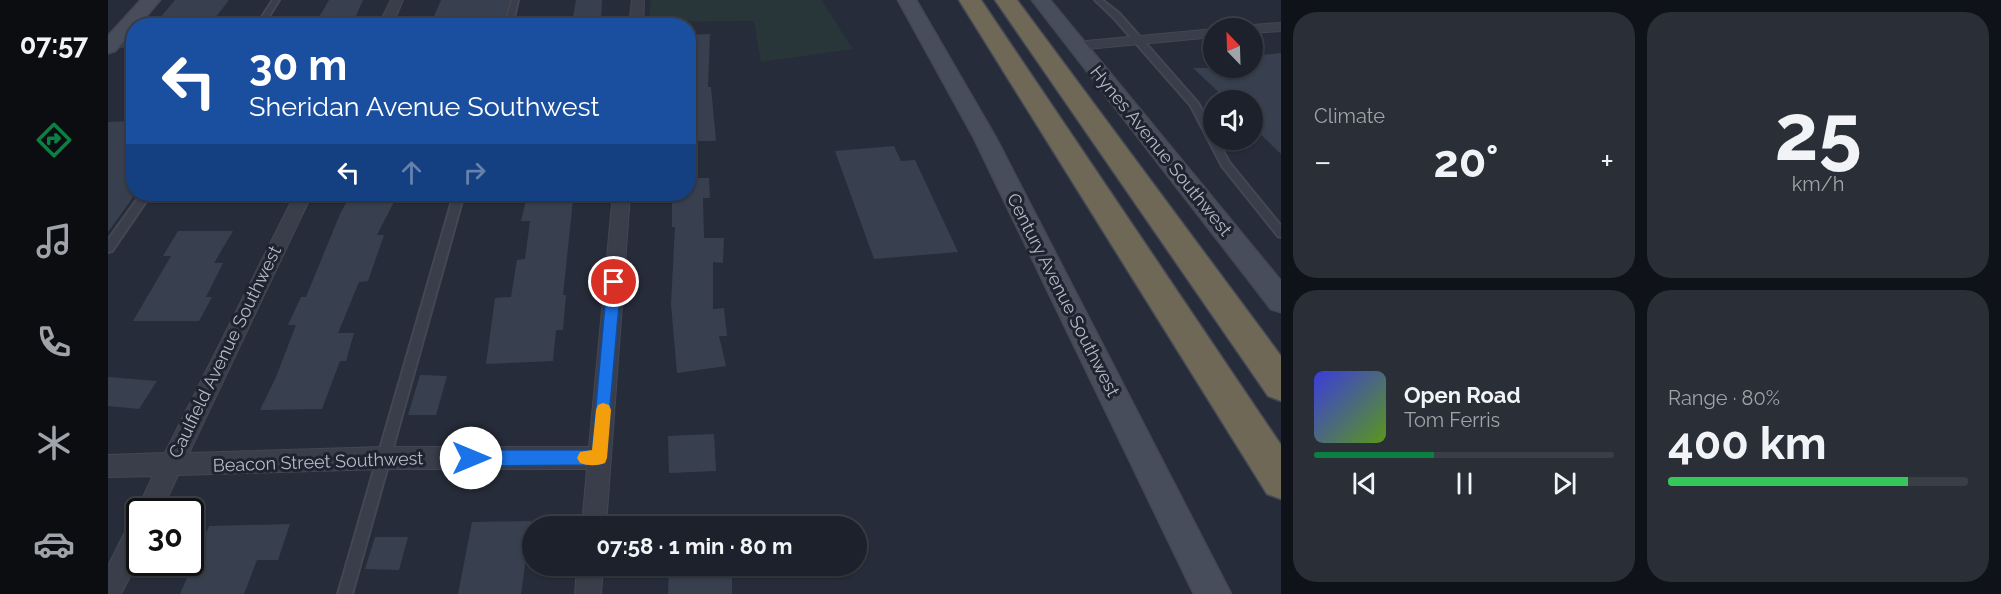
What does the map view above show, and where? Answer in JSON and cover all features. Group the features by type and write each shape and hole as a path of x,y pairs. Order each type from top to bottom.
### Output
{"highway":[{"path":"970,0 1281,480"},
{"path":"1006,0 1281,385"}],"street":[{"path":"135,18 151,0"},
{"path":"389,18 398,0"},
{"path":"637,18 638,0"},
{"name":"Century Avenue Southwest","path":"907,0 985,138 1213,594"},
{"name":"Hynes Avenue Southwest","path":"1041,0 1281,301"},
{"path":"110,45 126,27"},
{"path":"1263,28 1281,27"},
{"path":"1076,46 1203,34"},
{"path":"110,45 126,44"},
{"name":"Caulfield Avenue Southwest","path":"155,498 300,201"},
{"path":"595,516 621,201"},
{"name":"Beacon Street Southwest","path":"108,466 170,466 383,458 599,458"},
{"path":"108,593 126,557"},
{"path":"588,594 589,576"}],"lane":[{"path":"264,18 276,0"},
{"path":"510,18 515,0"},
{"path":"1098,0 1116,15 1195,105 1225,164 1279,229"},
{"path":"108,248 141,201"},
{"path":"345,594 457,201"}],"shaded area":[{"path":"651,0 821,0 853,49 761,62 754,21 696,22 696,18 649,18"}],"building":[{"path":"175,0 229,0 215,18 160,18"},
{"path":"329,0 363,0 355,18 318,18"},
{"path":"441,0 510,0 504,18 433,18"},
{"path":"576,0 602,0 601,18 573,18"},
{"path":"710,34 708,87 711,87 716,141 696,141 696,35"},
{"path":"1281,53 1281,154 1263,137 1263,90 1216,90 1204,78 1263,78 1263,55"},
{"path":"1193,68 1203,68 1203,77"},
{"path":"126,121 126,201 130,201 108,232 108,122"},
{"path":"894,146 901,161 915,160 958,252 874,259 835,151"},
{"path":"696,178 709,178 710,198 703,198 704,238 724,238 723,263 713,262 713,309 724,308 727,336 719,336 726,366 677,373 671,304 675,227 672,227 672,201 696,201"},
{"path":"347,201 394,201 377,235 384,235 368,281 359,282 338,333 354,333 346,361 340,361 322,409 260,410 276,377 296,325 288,325 301,297 306,297"},
{"path":"526,201 573,201 563,295 566,295 563,330 556,330 553,361 486,364 495,298 511,297 517,260 525,259 530,221 521,221"},
{"path":"178,231 233,231 214,263 223,263 206,297 212,297 199,321 133,321 171,256 163,256"},
{"path":"420,375 447,376 436,415 408,415"},
{"path":"108,377 157,381 139,409 108,406"},
{"path":"714,434 716,471 669,473 668,436"},
{"path":"522,521 523,576 521,594 458,594 472,522"},
{"path":"290,524 278,560 257,560 244,594 180,594 188,576 204,576 204,538 209,526"},
{"path":"375,537 408,537 399,570 365,569"},
{"path":"669,576 732,576 732,594 668,594"}],"slow traffic":[{"path":"586,458 599,458 603,410"}],"route":[{"path":"471,458 599,458 614,282"}]}
